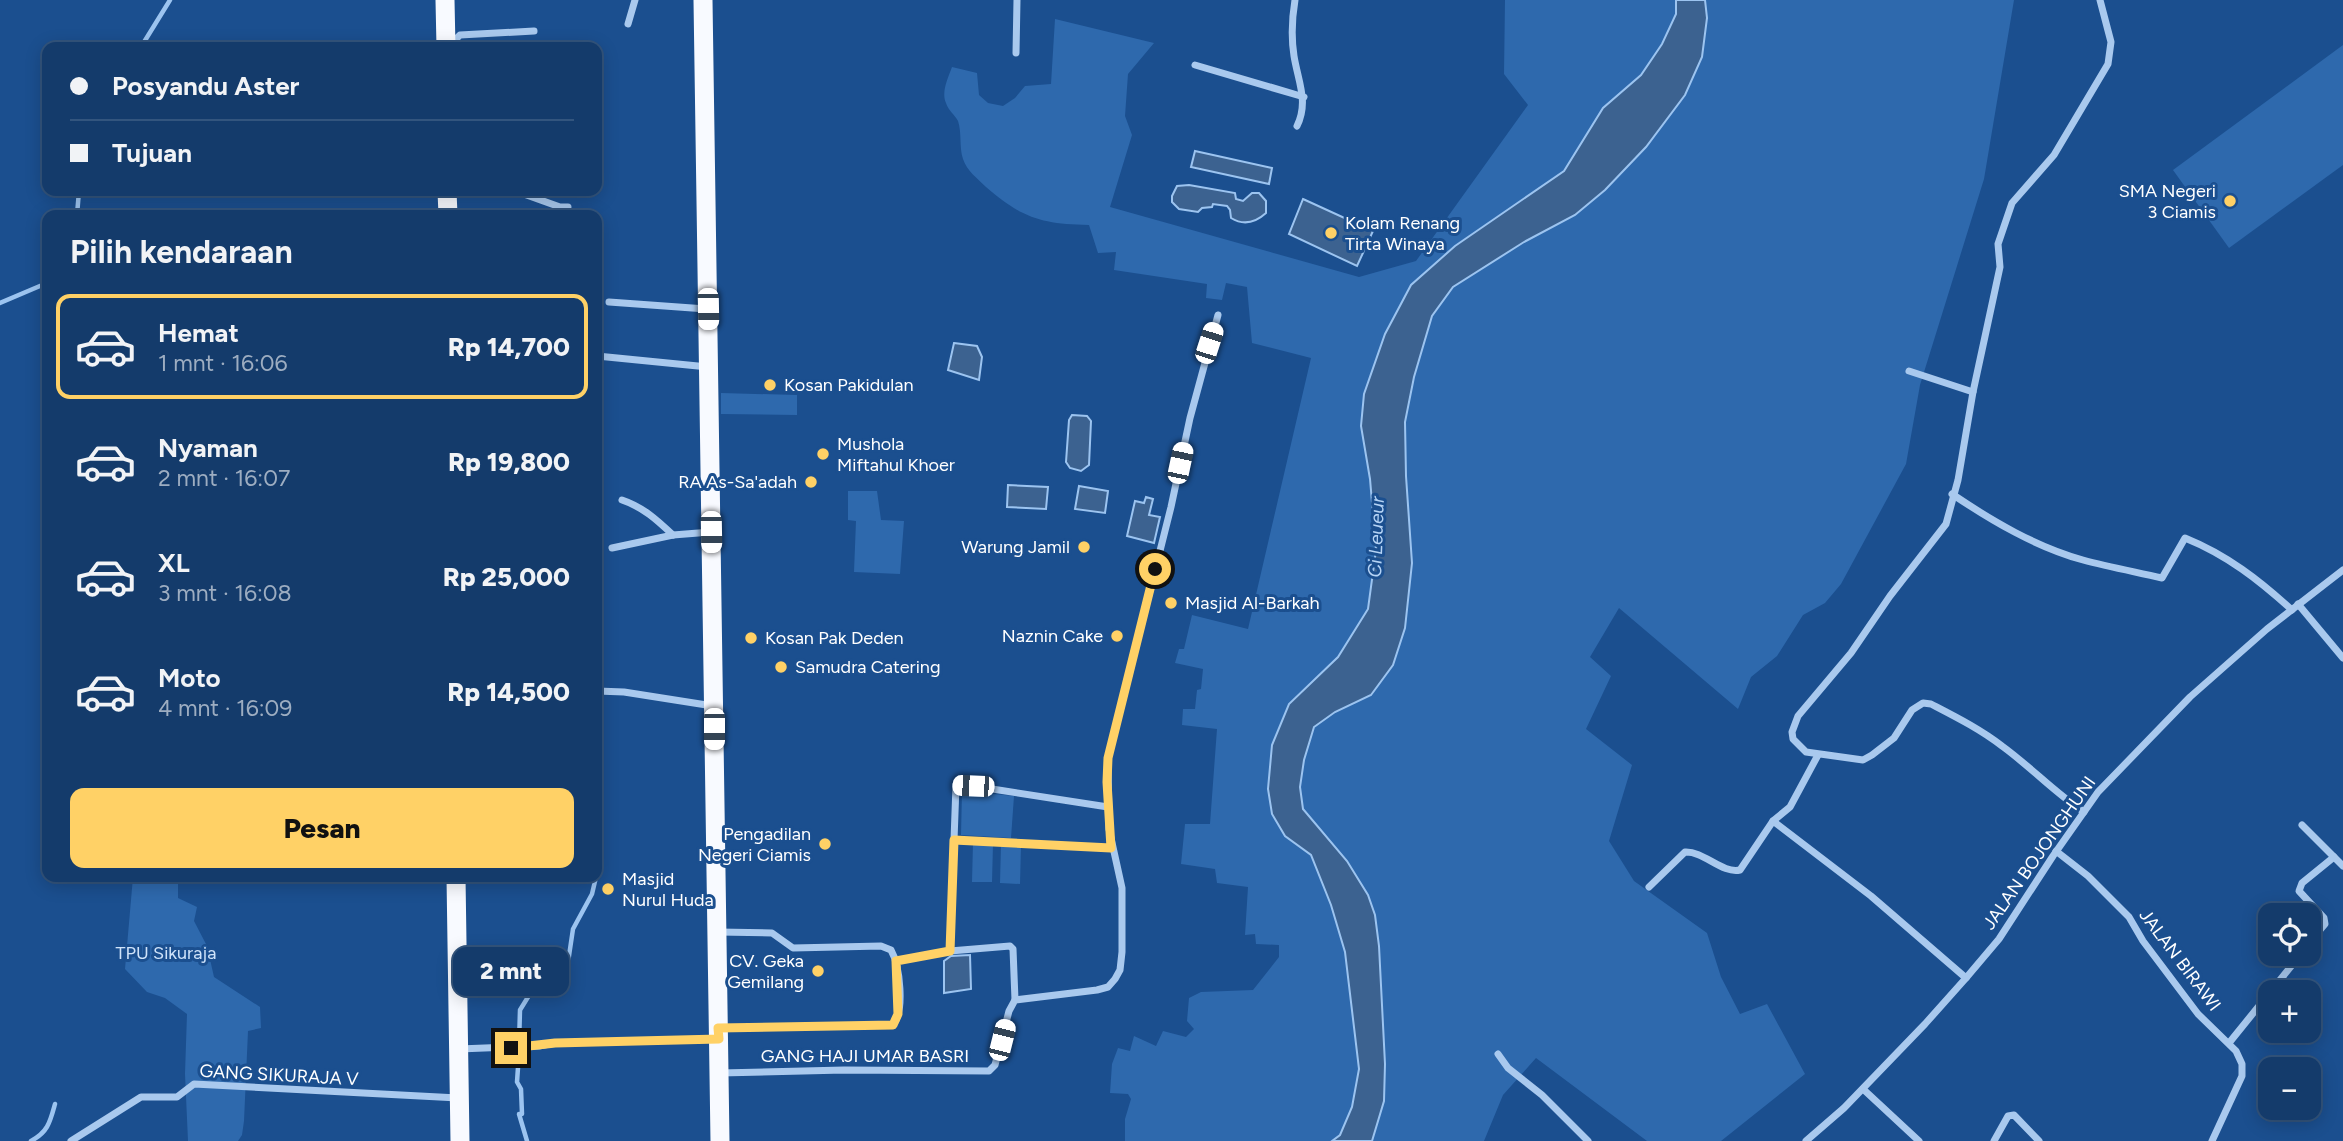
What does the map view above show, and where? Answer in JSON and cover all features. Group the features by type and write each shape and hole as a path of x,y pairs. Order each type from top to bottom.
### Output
{"highway":[{"path":"445,0 446,42"},
{"path":"704,0 720,1141"},
{"path":"456,882 460,1141"}],"street":[{"path":"628,24 635,0"},
{"path":"1016,53 1017,0"},
{"path":"1295,0 1292,24 1293,54 1304,97 1297,126"},
{"path":"2084,812 2061,797 1979,729 1931,704 1923,703 1912,710 1894,738 1863,760 1806,752 1793,739 1792,732 1798,716 1851,653 1890,596 1946,524 1952,494 1958,480 1973,392 2000,267 1998,244 2009,209 2054,155 2108,64 2111,42 2100,0"},
{"path":"451,42 460,34 534,31"},
{"path":"1195,65 1304,97"},
{"path":"529,196 559,207 568,207"},
{"path":"610,302 708,309"},
{"path":"896,961 950,951 1010,946 1013,949 1015,1000 1108,987 1120,970 1122,888 1111,848 1108,758 1171,507 1193,406 1218,316"},
{"path":"602,356 709,367"},
{"path":"1909,371 1973,392"},
{"path":"1952,494 1990,520 2038,543 2081,560 2162,578 2185,538 2214,549 2295,607 2343,658"},
{"path":"622,500 636,504 648,512 673,535"},
{"path":"611,548 673,535 711,532"},
{"name":"JALAN BOJONGHUNI","path":"1806,1141 1863,1088 1999,939 2098,792 2181,706 2267,629 2343,570"},
{"path":"602,691 714,706"},
{"path":"1649,887 1685,852 1696,852 1732,871 1740,870 1773,821 1790,807 1818,755"},
{"path":"950,951 956,785 1108,807"},
{"path":"1773,821 1871,896 1966,978"},
{"path":"2302,825 2343,866"},
{"path":"954,840 1111,848"},
{"name":"JALAN BIRAWI","path":"2056,851 2088,876 2129,917 2143,941 2199,1014 2236,1051 2242,1064 2242,1076 2212,1141"},
{"path":"2310,903 2299,891 2302,883 2334,857"},
{"path":"458,1049 893,1025 898,1014 896,961 891,950 881,946 793,948 772,933 717,932"},
{"path":"2229,1043 2291,966"},
{"name":"GANG HAJI UMAR BASRI","path":"719,1073 844,1070 989,1072 995,1065 1009,1011 1015,1000"},
{"path":"1498,1054 1508,1068 1542,1095 1588,1141"},
{"name":"GANG SIKURAJA V","path":"71,1141 141,1097 177,1097 194,1084 459,1098"},
{"path":"1863,1088 1919,1141"},
{"path":"1994,1141 2008,1116 2014,1115 2039,1141"}],"green space":[{"path":"1505,0 1676,0 1676,14 1662,44 1642,75 1603,108 1564,171 1455,246 1411,285 1361,426 1370,479 1377,550 1368,609 1338,657 1289,704 1272,814 1285,836 1311,855 1331,905 1345,952 1359,1069 1352,1107 1340,1135 1332,1141 1125,1141 1125,1119 1131,1099 1128,1094 1110,1093 1112,1064 1118,1048 1130,1051 1134,1036 1156,1046 1163,1031 1186,1037 1194,1029 1187,1021 1189,998 1201,992 1253,990 1279,957 1279,945 1256,944 1255,934 1245,935 1248,887 1217,883 1215,869 1181,864 1185,824 1210,824 1217,729 1182,725 1183,709 1195,709 1203,669 1175,663 1179,649 1184,649 1192,615 1248,629 1311,358 1252,343 1247,287 1226,283 1222,300 1206,298 1207,284 1114,270 1116,252 1098,253 1089,225 1045,221 1022,212 999,197 970,171 965,163 958,121 945,99 947,80 952,67 977,73 979,95 988,103 1003,106 1015,98 1025,86 1051,84 1055,19 1154,43 1128,74 1125,116 1132,135 1110,207 1359,277 1416,261 1528,105 1504,74"},
{"path":"1705,0 2014,0 1984,179 1920,385 1906,464 1841,584 1825,603 1803,615 1777,656 1751,677 1738,709 1619,608 1590,657 1611,676 1586,729 1632,765 1609,841 1634,881 1707,933 1721,977 1740,1014 1767,1004 1805,1074 1721,1141 1647,1141 1536,1058 1503,1095 1484,1141 1372,1141 1384,1101 1385,1064 1379,946 1321,831 1303,809 1300,787 1304,760 1314,727 1335,712 1372,695 1393,665 1405,628 1412,563 1405,422 1414,377 1432,316 1453,287 1524,242 1575,215 1707,18"},
{"path":"2343,45 2343,165 2229,248 2173,170"},
{"path":"721,393 797,395 797,415 721,414"},
{"path":"848,491 877,491 881,520 904,521 900,574 854,572 856,521 848,520"},
{"path":"962,791 1014,796 1011,838 961,835"},
{"path":"973,843 993,844 992,882 972,882"},
{"path":"1001,845 1021,845 1020,884 1000,883"},
{"name":"TPU Sikuraja","path":"133,882 178,882 178,898 197,907 194,921 207,946 214,977 260,1007 261,1028 248,1031 244,1121 242,1135 238,1141 188,1141 185,1074 187,1014 165,998 147,992 125,969"}],"water":[{"name":"Ci Leueur","path":"1676,0 1705,0 1707,18 1702,57 1685,95 1646,147 1605,190 1575,215 1524,242 1453,287 1432,316 1414,377 1405,422 1412,563 1405,628 1393,665 1371,695 1335,712 1314,727 1304,760 1300,787 1303,809 1347,861 1368,895 1375,915 1379,946 1385,1064 1384,1101 1372,1141 1332,1141 1340,1135 1352,1107 1359,1069 1345,952 1331,905 1311,855 1285,836 1272,814 1268,789 1272,745 1289,704 1338,657 1368,609 1376,550 1370,479 1361,426 1364,394 1385,334 1411,285 1455,246 1564,171 1603,108 1641,75 1662,44 1676,14"},
{"path":"1195,151 1272,168 1269,184 1191,167"},
{"path":"1189,185 1235,193 1236,199 1243,201 1252,193 1259,193 1266,201 1266,213 1245,223 1231,218 1227,206 1213,204 1212,207 1202,208 1198,212 1179,209 1172,202 1172,196 1177,186"},
{"name":"Kolam Renang Tirta Winaya","path":"1303,199 1373,231 1357,266 1289,234"},
{"path":"954,343 977,346 982,357 979,380 948,370"},
{"path":"1072,415 1087,416 1091,421 1089,465 1081,471 1070,468 1066,462 1069,420"},
{"path":"1008,485 1048,487 1046,509 1007,507"},
{"path":"1079,486 1108,491 1105,513 1075,509"},
{"path":"1146,497 1153,499 1149,515 1160,517 1154,543 1127,536 1135,501 1144,503"},
{"path":"970,955 971,989 944,993 944,961 951,956"}],"waterway":[{"path":"144,42 170,0"},
{"path":"77,210 79,196"},
{"path":"0,303 42,285"},
{"path":"519,1044 520,1010 541,976 566,976 573,929 592,894 595,882"},
{"path":"519,1053 517,1082 521,1089 522,1114 519,1114 527,1141"},
{"path":"31,1141 48,1126 55,1104"}],"place":[{"name":"SMA Negeri 3 Ciamis","path":"2230,201"},
{"name":"Kolam Renang Tirta Winaya","path":"1331,233"},
{"name":"Kosan Pakidulan","path":"770,385"},
{"name":"Mushola Miftahul Khoer","path":"823,454"},
{"name":"RA As-Sa'adah","path":"811,482"},
{"name":"Warung Jamil","path":"1084,547"},
{"name":"Masjid Al-Barkah","path":"1171,603"},
{"name":"Naznin Cake","path":"1117,636"},
{"name":"Kosan Pak Deden","path":"751,638"},
{"name":"Samudra Catering","path":"781,667"},
{"name":"Pengadilan Negeri Ciamis","path":"825,844"},
{"name":"Masjid Nurul Huda","path":"608,889"},
{"name":"CV. Geka Gemilang","path":"818,971"}],"route":[{"path":"511,1048 555,1043 719,1039 718,1028 893,1025 897,1021 899,998 896,961 950,951 954,840 1111,848 1108,758 1155,569"}]}
